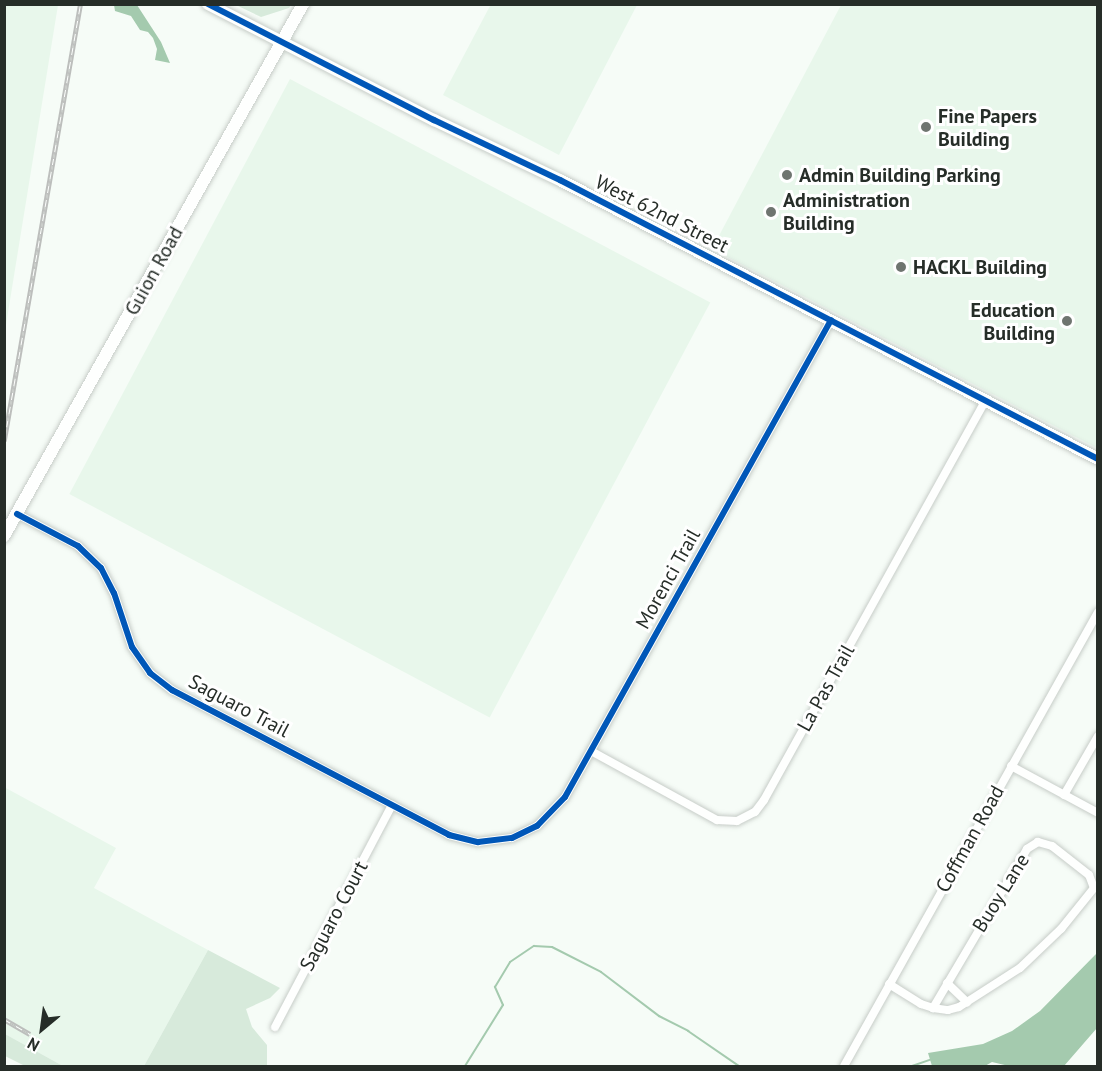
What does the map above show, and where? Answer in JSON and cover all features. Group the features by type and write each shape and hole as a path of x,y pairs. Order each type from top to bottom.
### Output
{"street":[{"name":"West 62nd Street","path":"208,4 434,120 561,180 1098,459"},
{"name":"Guion Road","path":"4,537 303,4"},
{"name":"Morenci Trail","path":"515,837 537,826 556,809 591,751 831,320"},
{"name":"La Pas Trail","path":"591,751 717,820 737,821 755,812 768,794 985,401"},
{"name":"Saguaro Trail","path":"17,514 78,546 101,568 114,593 132,647 143,664 165,686 442,832 465,840 493,842 515,837"},
{"name":"Coffman Road","path":"844,1066 1098,612"},
{"path":"1064,795 1098,736"},
{"path":"1011,766 1098,813"},
{"name":"Saguaro Court","path":"275,1027 392,805"},
{"name":"Buoy Lane","path":"933,1008 1027,849 1038,842 1052,846 1089,875 1094,888 1061,929 1020,968 967,1002"},
{"path":"889,984 933,1008 948,1010 967,1002 947,983"}],"shaded area":[{"path":"491,4 637,5 559,155 443,95"},
{"path":"4,5 58,5 5,331"},
{"path":"114,5 137,5 161,42 170,63 155,60 157,49 153,38 148,32 140,30 131,16 115,11"},
{"path":"236,5 291,5 289,8 261,17"},
{"path":"841,5 1097,5 1097,448 712,249"},
{"path":"290,79 710,302 490,717 69,494"},
{"path":"4,787 116,848 94,888 208,950 144,1066 63,1066 5,1034"},
{"path":"208,950 280,988 270,998 246,1009 252,1027 267,1045 267,1066 144,1066"},
{"path":"1097,953 1097,1028 1064,1066 1009,1066 992,1062 985,1066 932,1066 928,1053 983,1044 1012,1031 1040,1011"},
{"path":"5,1034 63,1066 25,1066 5,1056"}],"waterway":[{"path":"465,1066 503,1005 495,987 510,962 534,946 552,947 601,972 659,1016 688,1031 739,1066"},
{"path":"912,1066 932,1059"}],"railway":[{"path":"4,441 80,4"},
{"path":"4,1019 30,1034"}],"cycle path":[{"path":"208,4 434,120 560,180 1098,459"},
{"path":"17,514 78,546 101,568 114,593 132,647 150,673 172,690 449,835 478,842 512,838 537,826 565,797 831,320"}],"place":[{"name":"Fine Papers Building","path":"926,127"},
{"name":"Admin Building Parking","path":"787,175"},
{"name":"Administration Building","path":"771,212"},
{"name":"HACKL Building","path":"901,267"},
{"name":"Education Building","path":"1067,321"}]}
